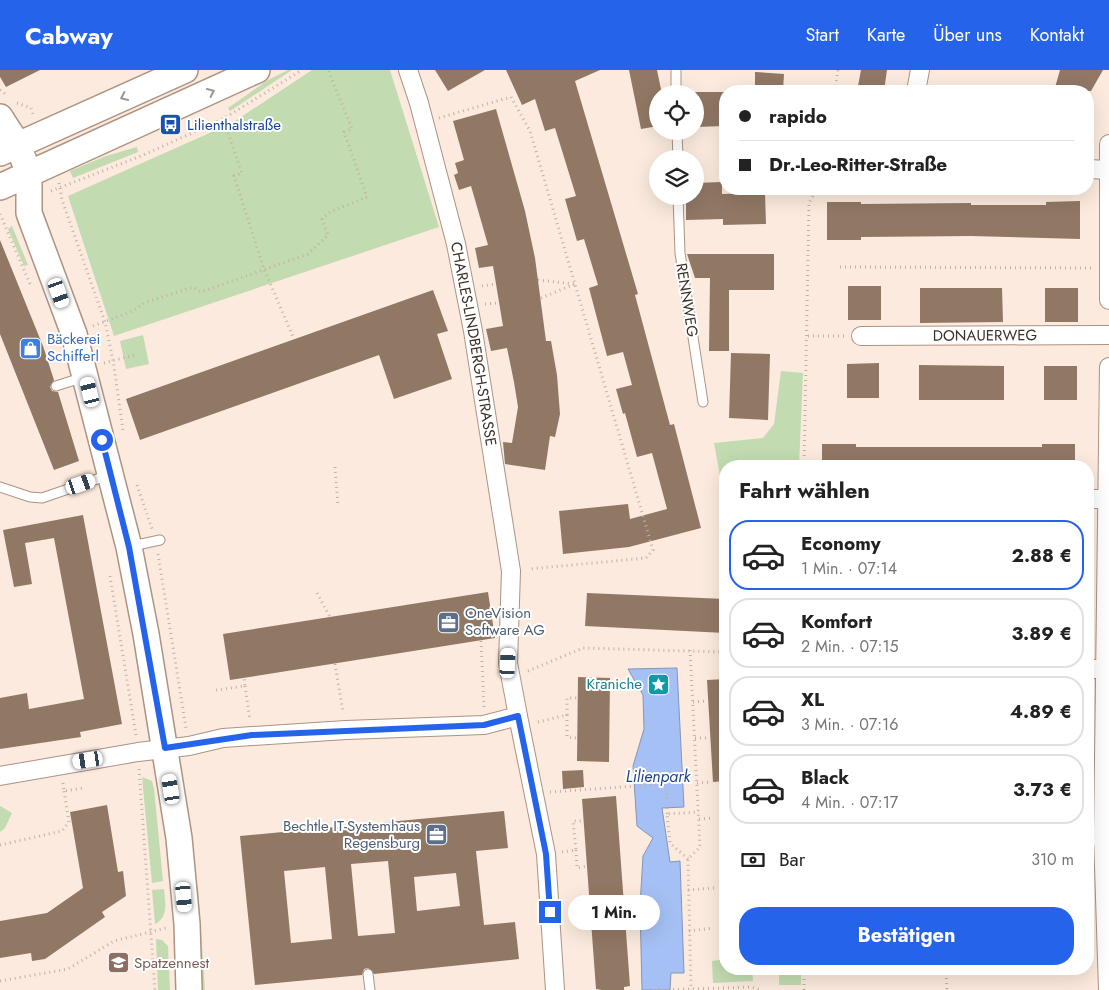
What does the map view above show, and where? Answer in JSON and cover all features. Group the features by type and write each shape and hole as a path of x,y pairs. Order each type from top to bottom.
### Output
{"street":[{"path":"9,149 185,70"},
{"path":"29,213 0,187 257,70"},
{"name":"CHARLES-LINDBERGH-STRASSE","path":"408,70 424,122 456,244 473,331 511,571 509,678 546,854 555,990"},
{"path":"917,85 920,70"},
{"path":"0,117 9,149 29,174 29,213 74,334 129,547 179,838 187,924 189,990"},
{"path":"1109,144 1109,300"},
{"path":"1094,170 1109,170"},
{"name":"DONAUERWEG","path":"861,336 1109,335"},
{"path":"1108,990 1095,836 1106,669 1109,367"},
{"path":"1094,499 1108,499"},
{"path":"1094,669 1106,669"},
{"path":"0,776 138,752 252,735 484,725 519,721"}],"lane":[{"path":"676,70 676,85"},
{"name":"RENNWEG","path":"678,205 680,253 703,402"},
{"path":"56,386 85,372"},
{"path":"0,487 30,497 42,498 111,474"},
{"path":"129,547 160,540"},
{"path":"368,974 370,990"}],"path":[{"path":"60,188 141,156 223,119 302,70"},
{"path":"74,334 133,311 144,303 193,287 201,292 308,254 328,235 322,219 330,212 367,197 344,132 352,129 328,70"},
{"path":"836,85 838,70"},
{"path":"424,122 511,97 530,131 653,550 646,558 511,571"},
{"path":"223,119 242,173 234,176 264,270 294,339"},
{"path":"804,460 809,203 814,195"},
{"path":"0,214 33,290"},
{"path":"840,267 1109,268"},
{"path":"538,280 576,284"},
{"path":"540,298 576,284"},
{"path":"808,336 861,336"},
{"path":"85,372 134,355"},
{"path":"335,467 338,506"},
{"path":"110,572 138,752 155,990"},
{"path":"317,592 330,617"},
{"path":"481,641 484,725"},
{"path":"509,678 583,648 719,652"},
{"path":"690,650 700,847 688,859 691,990"},
{"path":"335,664 346,730"},
{"path":"244,678 252,735"},
{"path":"216,690 245,686"},
{"path":"577,738 567,737 567,698 578,698"},
{"path":"693,702 708,701"},
{"path":"519,721 567,715"},
{"path":"695,738 710,738"},
{"path":"697,783 712,782"},
{"path":"534,794 666,784 670,844 688,859"},
{"path":"0,845 62,831 69,822 64,791"},
{"path":"668,814 699,812"},
{"path":"699,819 714,818"},
{"path":"584,821 573,821 577,868 588,866"},
{"path":"546,854 576,850"},
{"path":"688,890 714,888"},
{"path":"0,981 68,969 114,941 152,930 187,924"},
{"path":"689,930 713,928"},
{"path":"804,975 804,990"},
{"path":"946,975 947,990"},
{"path":"653,990 752,987 760,990"}],"green space":[{"path":"288,70 292,70 230,111 228,108 268,80"},
{"path":"312,70 390,70 439,227 114,336 68,196 232,123"},
{"path":"137,147 138,152 73,178 70,171 106,156"},
{"path":"12,226 28,265 24,266 8,229"},
{"path":"143,335 149,364 126,369 120,341"},
{"path":"781,371 803,373 799,460 719,460 719,470 714,443 763,438 774,424"},
{"path":"142,777 152,781 154,789 163,881 152,883"},
{"path":"0,806 12,813 5,828 0,832"},
{"path":"191,887 198,887 205,990 199,990"},
{"path":"164,889 164,913 155,924 152,890"},
{"path":"156,939 162,940 168,946 170,990 158,990"},
{"path":"719,960 719,975 752,975 753,981 713,983 712,961"},
{"path":"779,975 801,975 801,985 779,985"}],"water":[{"name":"Lilienpark","path":"677,668 684,807 662,808 670,862 680,861 684,973 671,973 670,990 642,990 640,906 643,856 653,838 637,826 633,766 644,729 643,695 628,669"}],"building":[{"path":"0,70 40,70 6,87 0,77"},
{"path":"435,70 485,70 448,91"},
{"path":"506,70 600,70 575,81 638,294 635,295 670,425 674,424 701,528 629,547 563,554 559,511 628,504 630,519 667,509 652,453 637,457 625,413 623,414 616,389 632,385 623,352 607,356 589,288 598,285 584,239 577,241 565,199 576,196 555,128 545,131 535,99 522,105"},
{"path":"629,70 657,70 660,85 649,85 649,128 641,129"},
{"path":"861,70 887,70 885,85 858,85"},
{"path":"1060,70 1103,70 1094,86 1056,85"},
{"path":"755,72 784,74 783,85 755,85"},
{"path":"704,92 719,92 719,126 704,127"},
{"path":"496,109 525,211 535,258 546,341 551,341 557,375 560,414 555,437 550,436 545,470 505,464 503,442 512,443 518,407 514,382 507,348 491,351 486,329 503,326 493,266 479,268 475,248 488,245 471,186 459,190 454,175 458,173 455,163 464,160 453,121"},
{"path":"719,182 719,195 765,195 766,224 723,225 723,219 686,220 686,205 704,205 704,183"},
{"path":"1080,201 1080,239 971,236 861,237 861,240 827,240 827,202 861,202 861,204 971,203 971,205 1046,205 1046,202"},
{"path":"0,240 43,346 54,380 50,387 52,391 58,392 79,461 54,470 0,334"},
{"path":"687,254 774,254 774,290 729,290 729,351 709,351 710,278 695,278"},
{"path":"848,286 881,286 881,320 848,320"},
{"path":"920,288 1002,288 1003,322 920,323"},
{"path":"1045,288 1078,288 1078,322 1045,322"},
{"path":"433,290 448,331 437,334 452,379 394,399 379,355 140,440 126,399"},
{"path":"731,353 770,354 768,420 729,418"},
{"path":"879,363 879,398 847,398 847,364"},
{"path":"919,365 1004,366 1004,400 919,400"},
{"path":"1044,366 1077,366 1077,400 1044,400"},
{"path":"822,444 856,444 856,447 1042,447 1042,444 1075,444 1075,460 822,460"},
{"path":"83,515 122,724 80,732 81,737 0,749 0,698 27,693 29,709 84,699 54,538 25,543 32,584 14,587 3,530"},
{"path":"488,592 495,638 230,680 223,634"},
{"path":"587,593 719,599 719,633 585,626"},
{"path":"578,677 610,678 609,762 577,761"},
{"path":"719,679 719,782 713,782 707,680"},
{"path":"583,770 584,787 563,789 562,771"},
{"path":"616,796 630,986 624,987 624,990 602,990 596,989 582,799"},
{"path":"107,805 118,872 123,871 126,896 102,912 105,917 45,959 32,961 31,953 0,958 0,921 47,913 83,888 70,812"},
{"path":"504,811 508,848 476,851 484,925 515,922 519,959 374,974 368,968 364,969 362,975 255,985 240,836","holes":["388,861 395,933 358,936 351,864","325,867 332,939 291,943 284,871","456,873 460,906 417,911 414,877"]}],"place":[{"name":"Lilienthalstraße","path":"171,125"},
{"name":"Bäckerei Schifferl","path":"31,348"},
{"name":"OneVision Software AG","path":"449,622"},
{"name":"Kraniche","path":"658,684"},
{"name":"Bechtle IT-Systemhaus Regensburg","path":"436,835"},
{"name":"Spatzennest","path":"118,963"}],"route":[{"path":"102,440 129,547 165,748 189,746 223,738 252,735 484,725 518,716 546,854 550,912"}]}
